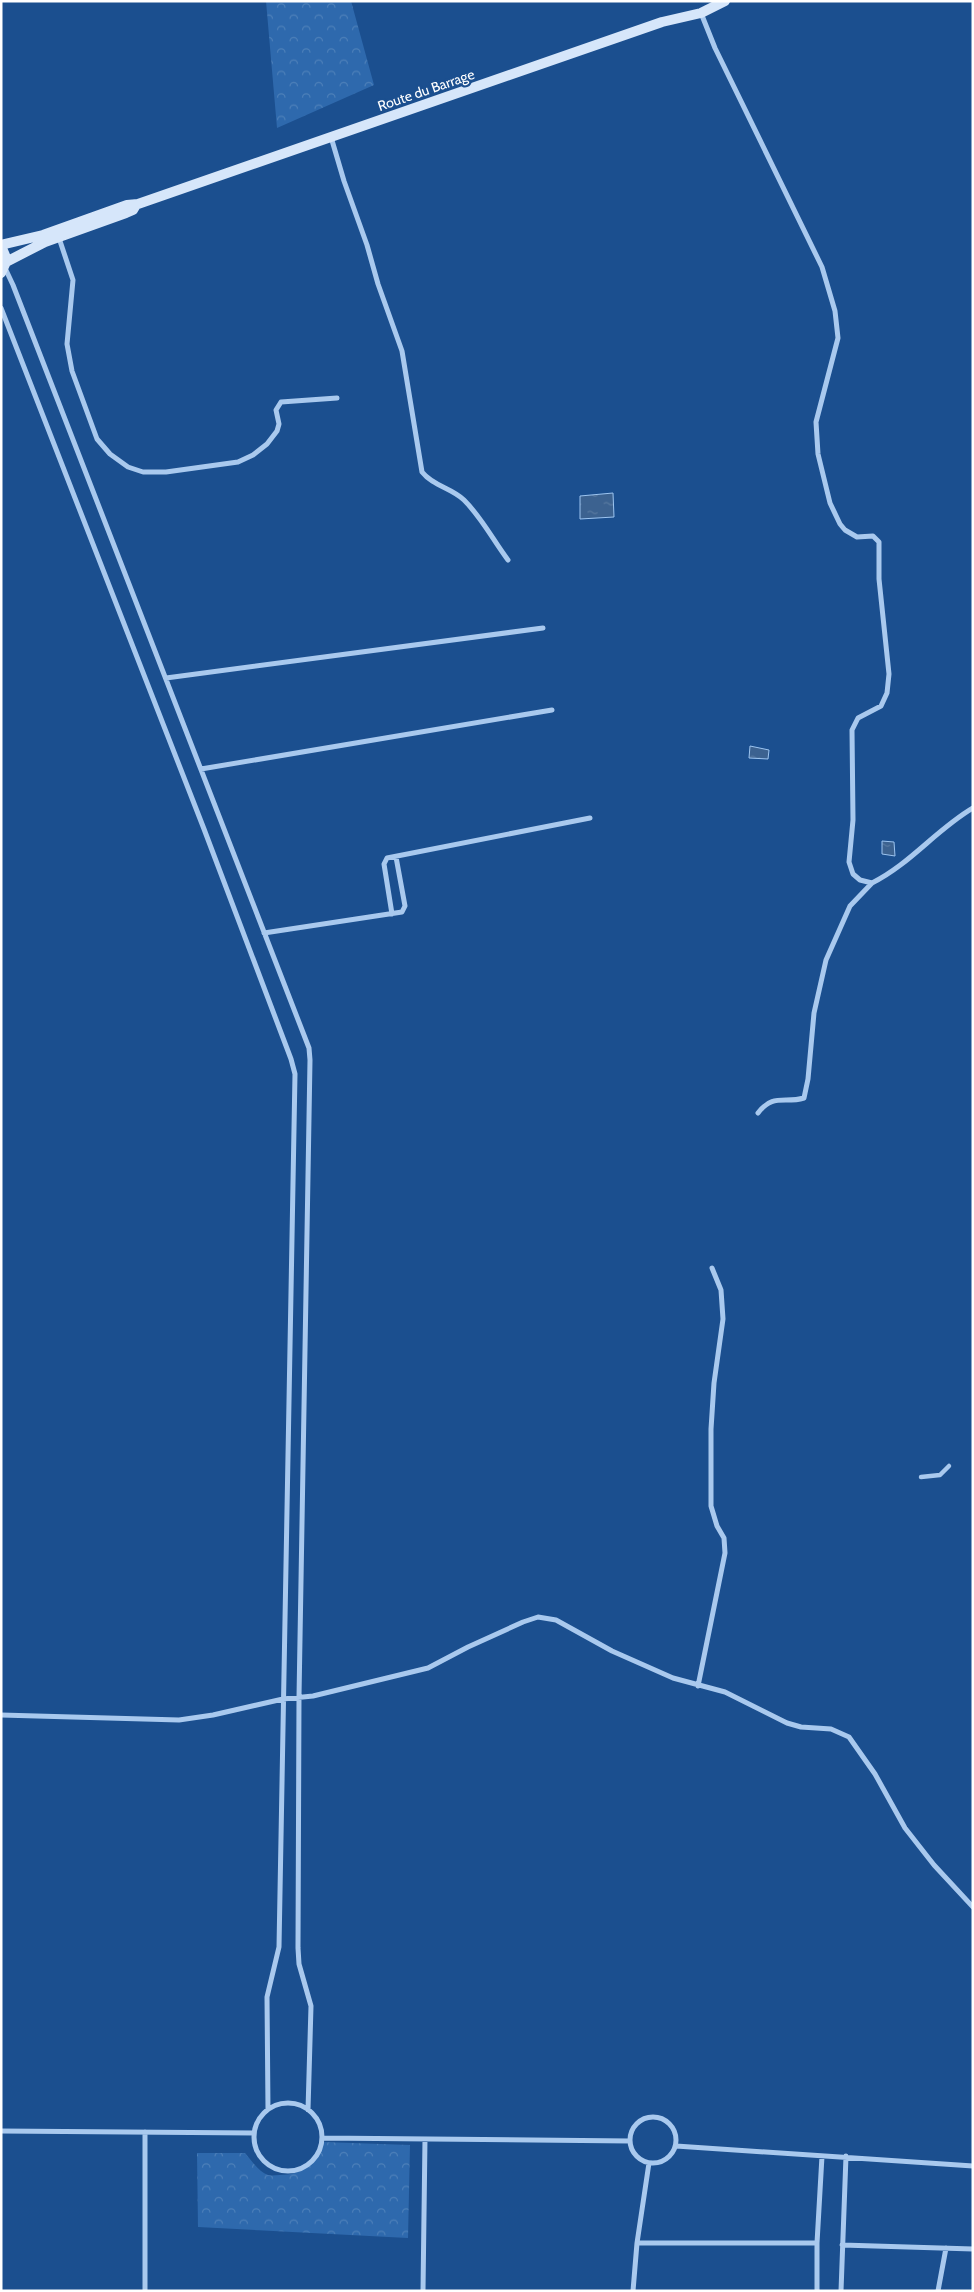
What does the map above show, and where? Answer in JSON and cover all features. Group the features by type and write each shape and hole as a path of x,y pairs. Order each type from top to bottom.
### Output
{"main road":[{"name":"Route du Barrage","path":"4,268 6,253 1,246 52,232 127,204 136,205 662,22 701,13 725,1"},
{"name":"Route du Barrage","path":"4,268 23,252 123,215 133,210 136,205"}],"street":[{"path":"701,13 726,70 815,249 835,311 838,338 816,422 818,454 828,497 840,524 856,537 873,536 879,542 878,579 888,658 889,685 883,703 858,718 852,730 853,820 849,862 853,874 860,880 872,883"},
{"path":"331,137 378,284 402,351 422,472 435,484 462,498 483,522 508,560"},
{"path":"58,238 73,280 67,344 72,371 97,439 110,454 128,466 144,472 166,472 238,462 252,455 266,444 276,431 279,424 276,410 281,402 337,398"},
{"path":"4,268 13,285 166,678 308,1048 310,1060 298,1697 298,1954 311,2006 308,2110"},
{"path":"1,308 204,829 295,1074 279,1947 278,1959 267,1997 268,2109"},
{"path":"166,678 543,628"},
{"path":"201,769 552,710"},
{"path":"758,1113 764,1105 772,1101 782,1098 796,1100 804,1098 808,1079 814,1013 826,960 850,906 872,883 885,876 940,830 973,808"},
{"path":"392,914 384,864 387,858 590,818"},
{"path":"264,933 402,912 405,906 396,857"},
{"path":"698,1686 725,1553 724,1538 717,1526 712,1506 711,1429 714,1383 723,1319 721,1290 712,1268"},
{"path":"921,1478 940,1475 949,1466"},
{"path":"1,1715 179,1720 213,1715 283,1699 313,1696 428,1668 468,1647 538,1617 556,1620 612,1651 673,1678 726,1692 787,1723 801,1727 831,1729 849,1738 866,1761 906,1828 934,1864 973,1907"},
{"path":"281,2104 296,2104 308,2110 318,2122 322,2138 319,2151 311,2162 299,2170 285,2171 272,2167 261,2159 255,2146 254,2133 258,2119 268,2109 281,2104"},
{"path":"650,2117 662,2118 671,2125 676,2135 676,2146 670,2156 660,2162 649,2163 636,2156 630,2141 632,2130 639,2121 650,2117"},
{"path":"1,2131 254,2133"},
{"path":"145,2291 146,2132"},
{"path":"322,2138 630,2141"},
{"path":"423,2291 425,2140"},
{"path":"676,2146 973,2166"},
{"path":"817,2291 817,2243 822,2156"},
{"path":"840,2291 846,2156"},
{"path":"634,2291 638,2243 649,2163"},
{"path":"638,2243 817,2243"},
{"path":"842,2245 973,2249"},
{"path":"938,2291 946,2248"}],"green space":[{"path":"266,1 351,1 374,85 277,128"},
{"path":"323,2142 410,2145 408,2238 198,2227 197,2153 245,2153 255,2166 268,2175 288,2174 295,2173 307,2166 316,2156"}],"water":[{"path":"613,493 614,517 580,519 580,496"},
{"path":"750,746 769,750 768,759 749,758"},
{"path":"882,841 894,842 895,856 882,854"}]}
